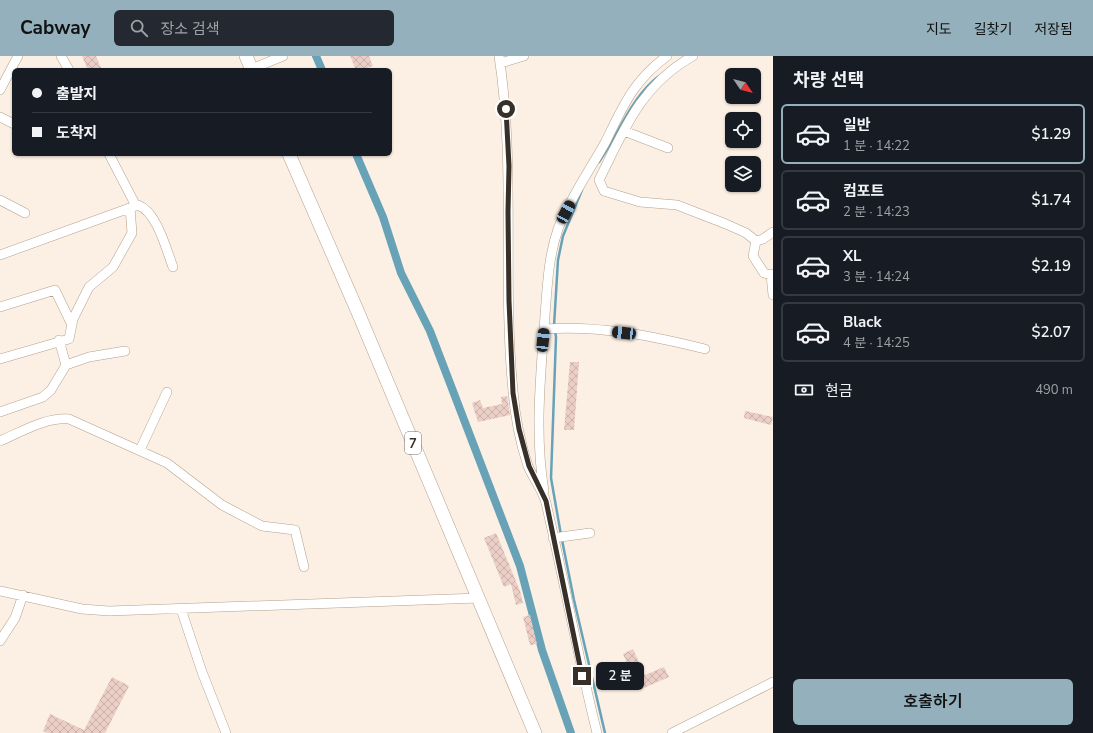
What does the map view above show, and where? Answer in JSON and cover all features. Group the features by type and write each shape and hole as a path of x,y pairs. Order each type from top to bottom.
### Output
{"highway":[{"path":"246,56 251,68"},
{"name":"7","path":"290,156 357,310 535,733"}],"street":[{"path":"0,90 18,56"},
{"path":"62,56 68,68"},
{"path":"256,68 283,56"},
{"path":"524,56 500,60 509,166 508,212 511,372 516,417 529,466 546,501"},
{"path":"597,733 579,661 539,463 540,376 550,260 562,220 631,92 641,78 667,56"},
{"path":"693,56 658,81 640,103 599,180 604,190 640,202 677,205 746,233 756,241"},
{"path":"0,117 12,123"},
{"path":"624,131 668,148"},
{"path":"0,359 59,340 68,339 72,325 89,287 113,267 132,233 133,207 110,156"},
{"path":"0,200 25,213"},
{"path":"0,255 133,207 143,207 159,228 173,267"},
{"path":"756,241 763,239 773,232"},
{"path":"756,241 753,256 764,273 772,274 773,295"},
{"path":"0,307 55,290 72,325"},
{"path":"544,329 571,328 645,335 705,349"},
{"path":"59,340 66,365"},
{"path":"0,412 43,397 51,390 66,365 89,357 125,351"},
{"path":"140,450 167,392"},
{"path":"0,441 43,423 65,418 168,463 222,505 262,526 295,530 304,567"},
{"path":"529,466 539,463"},
{"path":"554,538 590,533"},
{"path":"0,591 96,610 181,609 479,598"},
{"path":"0,641 15,618 23,595"},
{"path":"181,609 202,672 226,733"},
{"path":"672,733 773,682"}],"building":[{"path":"82,56 96,56 101,68 87,68"},
{"path":"350,56 369,56 373,66 368,68 355,68"},
{"path":"570,362 579,362 574,430 564,430"},
{"path":"507,396 510,415 478,422 472,403 480,400 483,408 502,404 501,397"},
{"path":"745,411 773,417 771,425 744,418"},
{"path":"496,533 520,591 523,603 516,605 511,584 504,587 484,538"},
{"path":"530,615 537,644 530,645 523,617"},
{"path":"633,649 645,675 664,667 669,677 639,690 623,654"},
{"path":"112,677 129,686 105,733 47,733 43,731 50,714 84,730"}],"waterway":[{"path":"316,56 321,68"},
{"path":"599,162 633,105 649,85 659,76"},
{"path":"357,156 383,217 401,273 430,331 520,566 542,650 571,733"},
{"path":"554,326 558,260 563,236 582,190"},
{"path":"555,331 551,478 561,535"},
{"path":"562,540 574,600 605,733"}],"route":[{"path":"506,109 510,184 508,212 509,301 511,360 516,417 529,466 546,501 582,676"}]}
